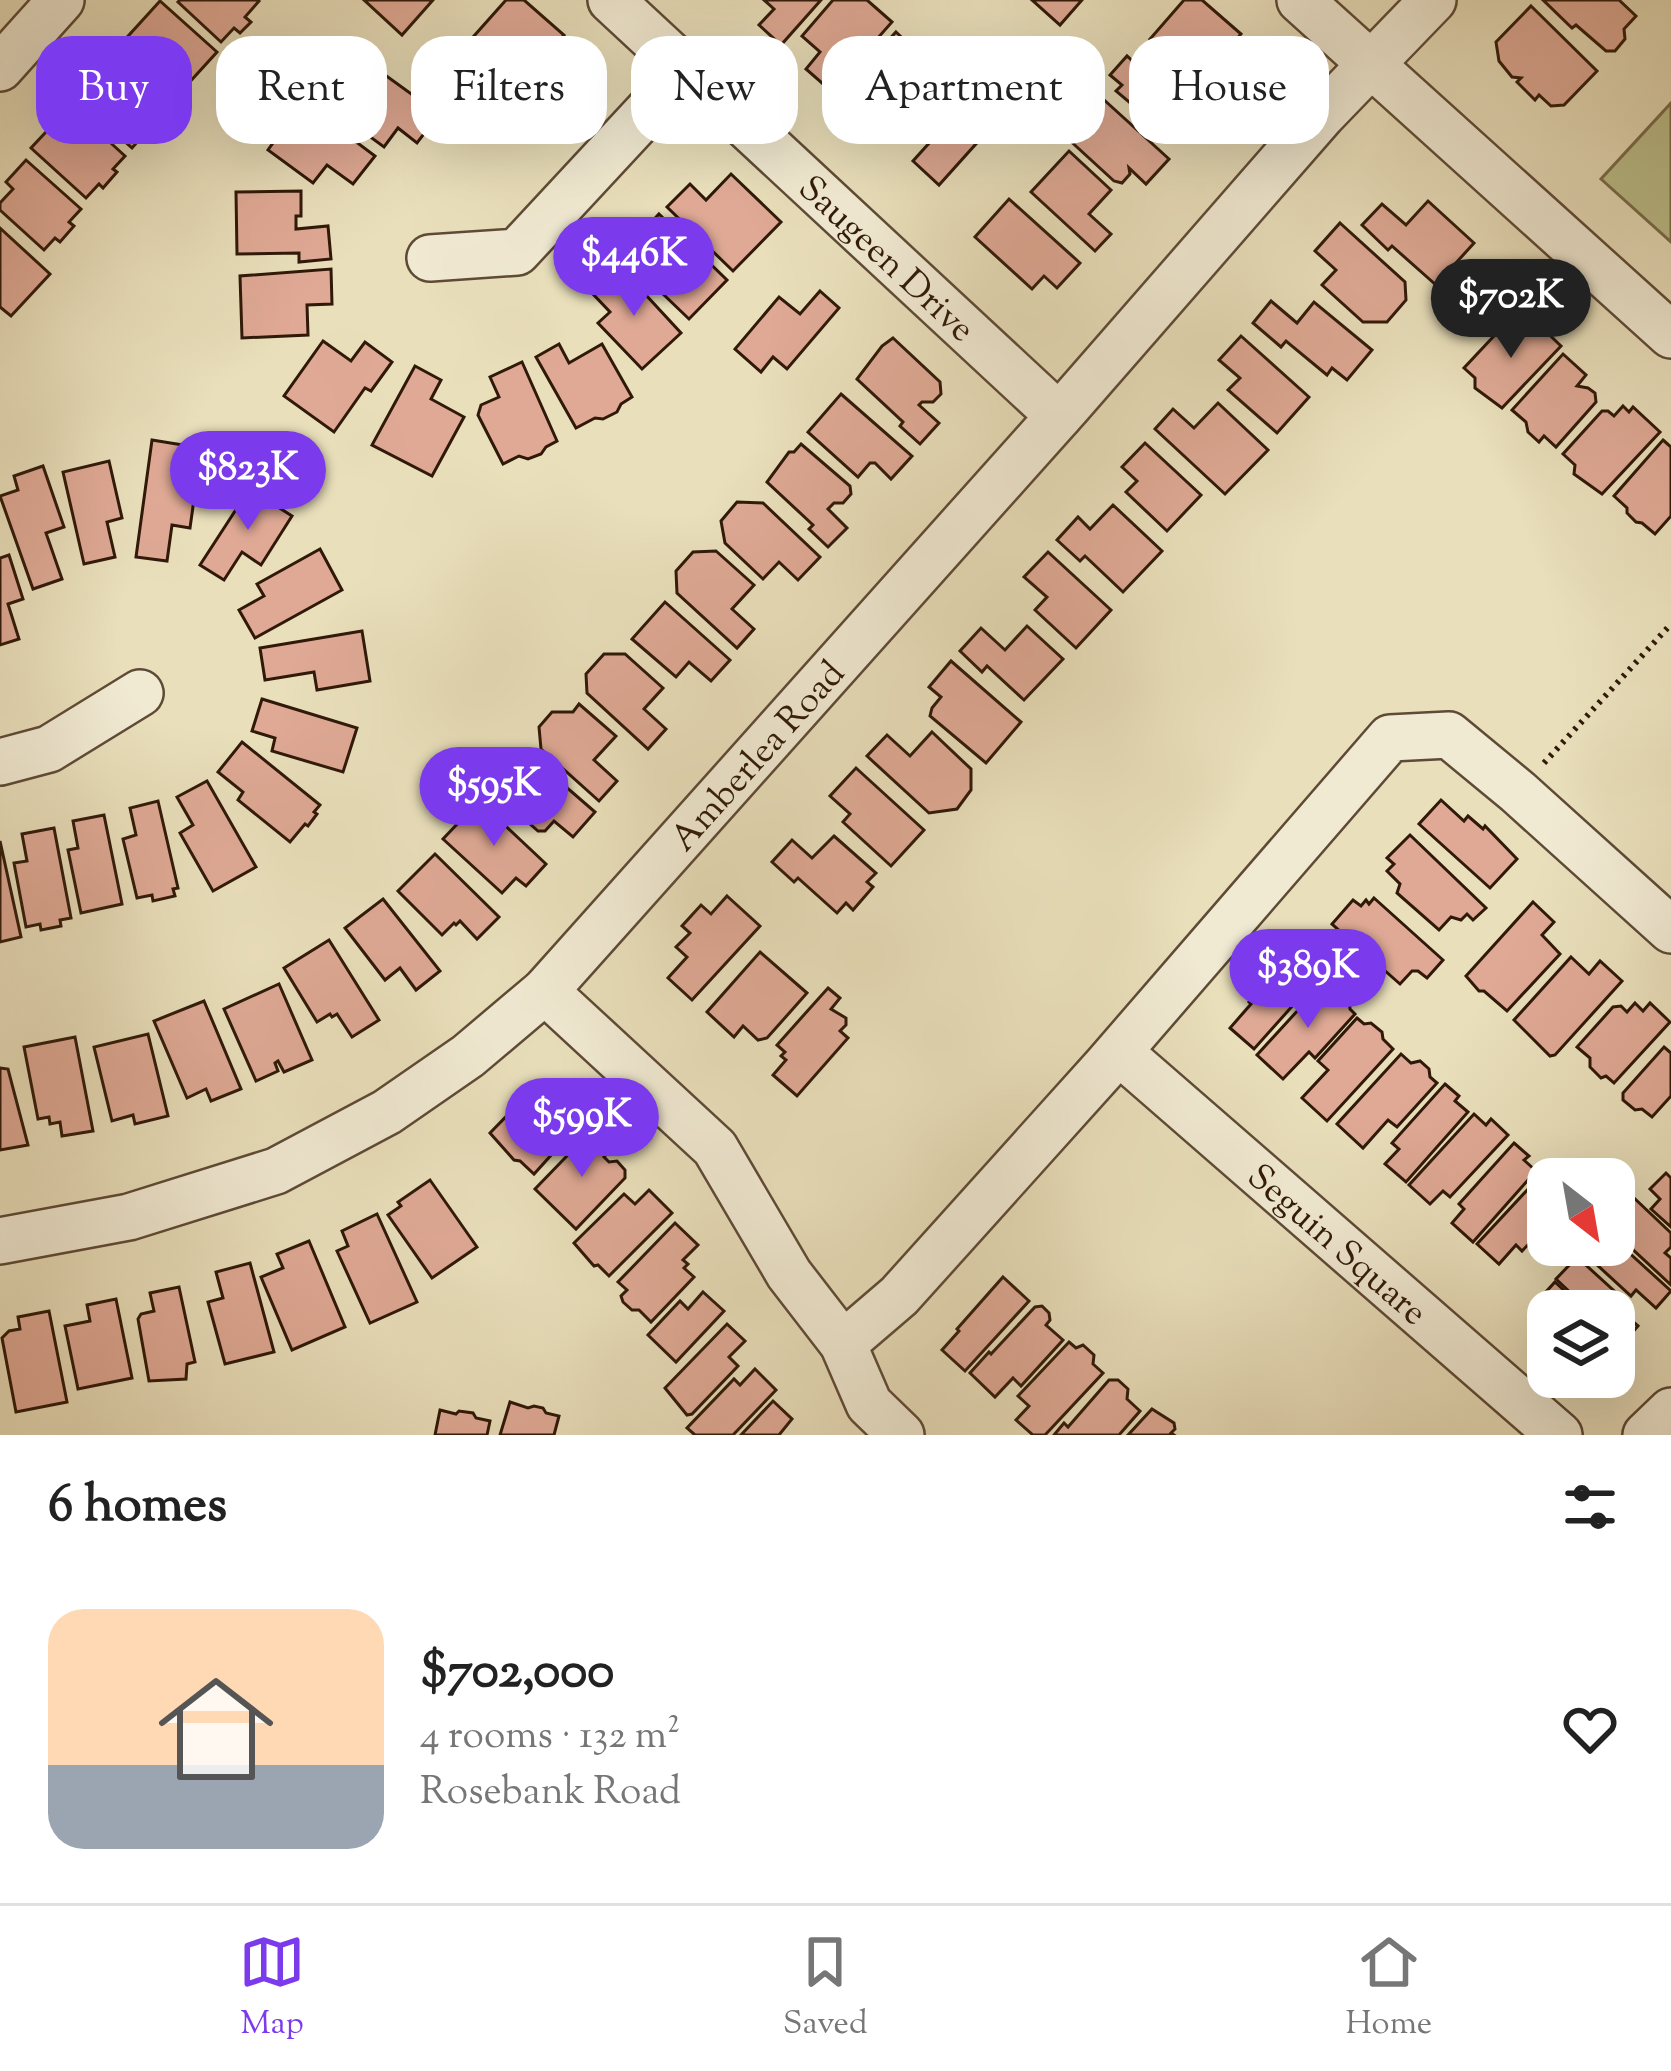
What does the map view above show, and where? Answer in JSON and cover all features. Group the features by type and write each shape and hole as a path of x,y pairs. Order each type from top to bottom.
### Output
{"street":[{"path":"0,68 61,0"},
{"name":"Saugeen Drive","path":"611,0 651,36"},
{"path":"1300,0 1671,335"},
{"name":"Amberlea Road","path":"0,1240 129,1217 277,1171 387,1112 468,1056 545,992 1322,115 1433,0"},
{"path":"430,258 517,252 631,129"},
{"name":"Saugeen Drive","path":"767,144 1059,416"},
{"path":"0,761 49,749 140,693"},
{"path":"843,1344 899,1296 1119,1052 1390,738 1449,735 1671,930"},
{"path":"545,992 715,1148 789,1274 843,1344 869,1404 901,1435"},
{"name":"Seguin Square","path":"1119,1052 1559,1435"},
{"path":"1646,1435 1671,1411"}],"path":[{"path":"1518,792 1671,624"}],"green space":[{"path":"1671,103 1671,242 1601,179"}],"building":[{"path":"364,0 433,0 402,35"},
{"path":"506,0 524,0 564,35 563,36 474,36"},
{"path":"764,0 821,0 789,36 771,36 759,25 774,9"},
{"path":"833,0 867,0 892,22 880,36 822,36 822,83 806,69 820,52 802,36"},
{"path":"1032,0 1082,0 1060,25"},
{"path":"1184,0 1202,0 1241,34 1239,36 1153,36"},
{"path":"1543,0 1619,0 1636,16 1624,29 1625,39 1615,51 1606,51"},
{"path":"160,1 216,53 192,80 192,36 128,36"},
{"path":"259,1 245,17 251,22 240,33 234,28 227,36 216,37 178,2"},
{"path":"1531,6 1597,71 1564,105 1551,106 1539,95 1535,100 1517,82 1521,78 1512,77 1499,61 1496,42"},
{"path":"1127,56 1129,102 1116,91 1122,85 1110,75"},
{"path":"387,76 411,94 411,138 398,128 387,143"},
{"path":"1105,101 1129,123 1129,144 1153,144 1169,159 1146,184 1129,168 1122,183 1074,144 1105,144"},
{"path":"36,143 112,144 125,156 103,188 99,184 86,198 31,148"},
{"path":"272,144 359,144 375,156 353,184 327,165 313,183 268,150"},
{"path":"928,144 976,144 939,185 913,161"},
{"path":"1069,151 1111,190 1089,214 1111,234 1095,251 1031,192"},
{"path":"26,160 81,209 60,242 55,238 44,250 0,210 0,203 13,189 6,182"},
{"path":"731,174 781,222 733,271 667,207 690,184 706,200"},
{"path":"301,191 296,229 328,226 331,259 299,262 299,253 237,254 236,192"},
{"path":"1009,199 1080,263 1057,288 1044,276 1032,289 975,237"},
{"path":"1428,201 1474,243 1436,285 1362,225 1382,204 1406,225"},
{"path":"659,214 727,280 689,319 638,270 652,255 636,239"},
{"path":"1340,223 1405,282 1406,300 1387,322 1363,322 1322,285 1336,270 1315,251"},
{"path":"0,228 50,274 11,316 0,307"},
{"path":"620,267 681,333 642,369 598,323 610,312 592,293"},
{"path":"331,269 332,304 307,305 308,335 242,338 240,276"},
{"path":"820,291 839,308 787,369 773,357 761,372 735,349 779,297 800,314"},
{"path":"1271,301 1297,323 1314,302 1372,350 1347,380 1332,368 1327,375 1286,341 1281,347 1253,323"},
{"path":"1507,322 1516,330 1524,326 1531,332 1538,324 1561,346 1502,408 1475,388 1475,378 1464,368"},
{"path":"1241,336 1309,397 1277,433 1228,390 1240,378 1219,360"},
{"path":"893,338 940,382 941,394 919,405 939,423 920,444 857,379"},
{"path":"323,341 351,361 365,342 392,362 371,391 365,388 334,432 284,396"},
{"path":"559,344 569,363 602,344 632,397 617,412 576,428 536,357"},
{"path":"1563,354 1586,375 1577,386 1595,393 1596,402 1556,447 1544,436 1539,442 1512,410"},
{"path":"522,362 557,441 541,454 528,459 519,456 503,464 478,415 481,405 499,397 490,377"},
{"path":"415,366 441,380 431,399 464,417 432,476 372,445"},
{"path":"841,394 912,456 891,479 875,463 858,477 808,432"},
{"path":"1218,403 1268,450 1225,494 1155,429 1173,409 1194,428"},
{"path":"1623,406 1629,412 1633,407 1660,432 1602,494 1574,474 1575,465 1563,454 1602,411 1614,416"},
{"path":"152,440 189,446 185,470 198,471 190,528 172,525 167,561 136,557"},
{"path":"1663,440 1671,447 1671,516 1655,534 1636,522 1614,496"},
{"path":"1145,443 1201,495 1167,531 1126,492 1137,481 1122,467"},
{"path":"801,444 850,486 851,494 843,503 828,509 847,528 828,547 809,529 813,525 767,482 789,452"},
{"path":"109,461 122,518 107,522 115,557 84,564 63,472"},
{"path":"43,466 64,527 46,533 62,579 33,589 0,496 18,490 14,476"},
{"path":"250,488 282,501 278,507 292,516 261,565 242,552 224,580 200,565"},
{"path":"737,502 763,503 820,557 798,580 779,562 763,579 725,543 721,521"},
{"path":"1113,505 1162,551 1123,592 1085,556 1080,561 1057,540 1078,517 1090,529"},
{"path":"320,549 342,590 255,638 239,610 264,596 257,584"},
{"path":"716,551 754,585 732,609 754,629 737,648 677,593 676,571 693,552"},
{"path":"1048,552 1111,610 1076,648 1035,610 1047,597 1024,577"},
{"path":"9,555 23,599 8,604 19,639 0,645 0,558"},
{"path":"665,602 730,660 711,681 689,662 676,677 632,639"},
{"path":"1027,626 1063,659 1024,700 987,666 982,672 960,651 981,628 1005,650"},
{"path":"362,631 370,681 317,690 314,672 265,680 260,648"},
{"path":"604,654 625,654 663,688 644,709 666,729 648,749 587,693 586,674"},
{"path":"951,661 1021,722 986,763 930,716 941,697 929,687"},
{"path":"262,699 357,728 343,772 272,751 275,738 252,731"},
{"path":"579,704 616,736 594,760 617,781 599,801 541,749 539,727 552,712 573,712"},
{"path":"932,732 971,769 971,790 957,809 929,813 867,756 887,735 910,756"},
{"path":"242,742 320,805 308,826 290,842 238,800 243,792 218,772"},
{"path":"516,760 531,764 535,760 595,812 573,837 554,821 545,831 538,831 494,792"},
{"path":"856,768 924,830 891,866 843,822 850,814 830,796"},
{"path":"207,781 256,867 213,891 180,833 193,825 177,797"},
{"path":"1441,800 1464,821 1468,816 1485,826 1517,859 1490,888 1419,824"},
{"path":"158,801 178,888 173,889 175,896 153,901 152,895 137,898 123,839 136,835 130,808"},
{"path":"479,801 546,864 526,886 516,878 502,893 443,839"},
{"path":"104,815 122,904 81,913 68,850 78,848 73,821"},
{"path":"54,828 71,918 60,920 61,926 41,930 40,924 26,927 14,863 27,861 22,834"},
{"path":"1410,835 1486,908 1473,920 1467,914 1461,920 1451,917 1439,930 1397,893 1400,884 1387,871 1394,864 1387,858"},
{"path":"834,836 876,873 867,882 873,887 853,910 846,903 837,913 772,862 792,840 812,858"},
{"path":"0,841 21,937 0,942"},
{"path":"435,854 499,917 477,939 460,921 442,935 398,891"},
{"path":"727,896 760,926 692,1000 668,978 687,957 676,947 690,933 682,926 701,905 711,914"},
{"path":"1374,898 1443,960 1427,978 1412,971 1400,984 1332,924 1353,900 1361,906"},
{"path":"383,899 440,971 416,990 400,968 385,980 345,928"},
{"path":"1533,902 1554,922 1542,935 1560,954 1507,1011 1466,976"},
{"path":"329,940 379,1020 352,1037 337,1014 317,1022 284,968"},
{"path":"1293,951 1320,975 1254,1049 1230,1028"},
{"path":"760,952 807,993 767,1038 758,1040 743,1026 734,1037 707,1012"},
{"path":"1571,957 1589,974 1600,961 1622,981 1550,1056 1514,1020"},
{"path":"279,984 312,1060 284,1072 278,1061 278,1071 256,1081 224,1009"},
{"path":"1321,985 1349,998 1355,1014 1315,1058 1309,1052 1283,1079 1257,1055"},
{"path":"828,988 840,998 831,1009 846,1018 840,1031 848,1038 797,1096 773,1075 786,1060 777,1045"},
{"path":"204,1001 241,1089 211,1101 206,1089 187,1098 154,1021"},
{"path":"1635,1003 1643,1011 1650,1003 1670,1022 1614,1083 1606,1076 1601,1078 1577,1047 1613,1007 1621,1006 1627,1012"},
{"path":"1357,1018 1382,1032 1393,1049 1327,1121 1302,1098 1328,1070 1318,1061"},
{"path":"148,1034 168,1116 135,1124 133,1115 112,1121 94,1047"},
{"path":"75,1037 93,1131 62,1136 60,1122 38,1119 24,1047"},
{"path":"1664,1047 1671,1053 1671,1096 1652,1117 1635,1110 1623,1100 1623,1093"},
{"path":"1401,1054 1411,1063 1420,1061 1437,1083 1397,1127 1388,1120 1363,1148 1337,1124"},
{"path":"0,1068 8,1069 28,1145 0,1150"},
{"path":"1445,1084 1468,1112 1406,1182 1385,1164 1399,1149 1392,1143"},
{"path":"537,1092 552,1109 559,1101 581,1122 534,1174 490,1133 529,1093"},
{"path":"1474,1114 1486,1125 1491,1119 1508,1135 1450,1197 1443,1191 1430,1204 1409,1185"},
{"path":"592,1130 612,1148 604,1157 617,1161 625,1178 576,1229 535,1189"},
{"path":"1514,1143 1529,1156 1524,1160 1527,1181 1473,1242 1452,1223 1464,1209 1459,1204"},
{"path":"1666,1173 1671,1178 1671,1227 1651,1209 1660,1199 1650,1189"},
{"path":"430,1180 477,1247 432,1278 388,1215"},
{"path":"649,1190 672,1213 609,1276 574,1243 624,1194 635,1204"},
{"path":"1527,1190 1527,1246 1522,1251 1516,1245 1499,1264 1477,1244"},
{"path":"1635,1199 1671,1233 1671,1247 1665,1253 1671,1258 1671,1285 1635,1252"},
{"path":"377,1214 417,1302 370,1323 337,1251 348,1246 342,1231"},
{"path":"675,1223 698,1245 683,1260 694,1277 651,1322 623,1302 621,1296 627,1290 618,1282"},
{"path":"309,1241 345,1327 292,1350 261,1277 283,1268 277,1254"},
{"path":"1635,1258 1671,1291 1656,1308 1636,1290 1624,1290 1598,1266 1635,1266"},
{"path":"250,1263 274,1352 225,1364 208,1302 223,1298 216,1272"},
{"path":"1568,1266 1587,1266 1613,1290 1568,1290 1556,1279"},
{"path":"1003,1277 1029,1301 965,1371 942,1350"},
{"path":"179,1287 195,1362 187,1364 186,1379 149,1381 138,1319 154,1311 150,1293"},
{"path":"703,1292 724,1311 676,1362 648,1335 680,1301 688,1309"},
{"path":"116,1299 132,1378 78,1389 65,1326 90,1321 87,1305"},
{"path":"1042,1306 1049,1313 1046,1325 1063,1340 1021,1386 1013,1378 995,1397 970,1373 1035,1307"},
{"path":"49,1311 67,1402 16,1412 2,1338 20,1329 18,1317"},
{"path":"727,1324 745,1341 729,1357 738,1366 687,1415 665,1388"},
{"path":"1069,1342 1076,1348 1083,1345 1094,1355 1093,1364 1103,1373 1045,1435 1033,1435 1016,1420 1029,1406 1018,1396"},
{"path":"755,1369 776,1390 733,1435 695,1435 687,1428 734,1379 740,1385"},
{"path":"1109,1380 1118,1380 1128,1389 1127,1399 1140,1411 1119,1435 1054,1435 1064,1423 1068,1427"},
{"path":"773,1401 792,1419 779,1435 741,1435"},
{"path":"510,1402 559,1416 554,1435 500,1435"},
{"path":"1152,1409 1174,1423 1174,1435 1128,1435"},
{"path":"440,1410 473,1413 490,1421 487,1435 435,1435"}]}
